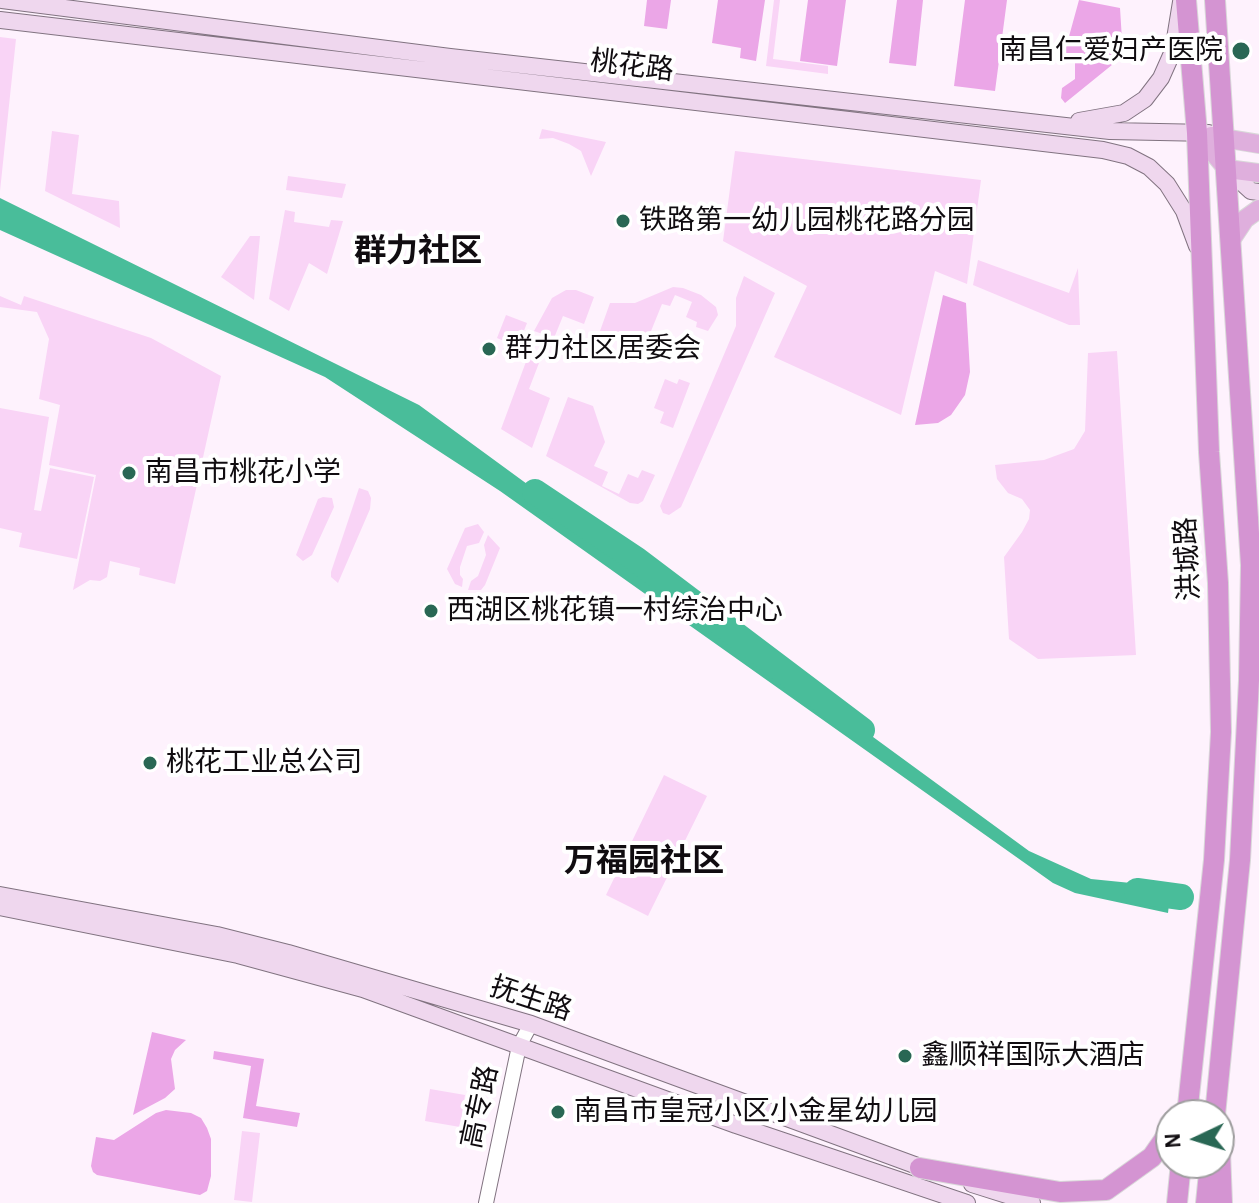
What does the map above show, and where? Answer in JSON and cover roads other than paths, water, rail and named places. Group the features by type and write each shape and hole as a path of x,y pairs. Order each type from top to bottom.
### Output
{"highway":[{"name":"洪城路","path":"1184,0 1197,133 1209,452 1218,583 1221,732 1214,860 1189,1099"},
{"path":"1215,0 1251,565 1240,860 1217,1099"},
{"path":"1179,1099 1193,1055"},
{"path":"920,1168 1060,1192 1106,1190 1155,1153"},
{"path":"1177,1203 1179,1179"},
{"path":"1206,1203 1208,1179"},
{"path":"1221,1179 1222,1203"}],"main road":[{"name":"桃花路","path":"2,0 450,57 1110,131 1197,133"},
{"path":"1048,124 1100,119 1124,113 1145,99 1161,78 1173,51 1184,0"},
{"name":"桃花路","path":"0,20 1103,150 1128,156 1149,167 1167,184 1184,211 1201,257"},
{"path":"1197,133 1259,144"},
{"path":"1197,133 1227,169 1251,191 1259,192"},
{"path":"1225,136 1259,135"},
{"path":"1227,169 1259,173"},
{"path":"1231,240 1245,219 1259,209"},
{"name":"抚生路","path":"0,895 217,935 531,1024 920,1168 1032,1203"},
{"name":"抚生路","path":"0,907 238,955 363,989 736,1125 967,1203"}],"street":[{"name":"高专路","path":"486,1203 519,1046 531,1024"}],"waterway":[{"path":"535,492 637,560 862,730"},
{"path":"1137,891 1181,897"}],"place":[{"name":"南昌仁爱妇产医院","path":"1241,51"},
{"name":"铁路第一幼儿园桃花路分园","path":"623,221"},
{"name":"群力社区居委会","path":"489,349"},
{"name":"南昌市桃花小学","path":"129,473"},
{"name":"西湖区桃花镇一村综治中心","path":"431,611"},
{"name":"桃花工业总公司","path":"150,763"},
{"name":"鑫顺祥国际大酒店","path":"905,1056"},
{"name":"南昌市皇冠小区小金星幼儿园","path":"558,1112"}],"district":[{"name":"群力社区","path":"418,251"},
{"name":"万福园社区","path":"644,861"}]}
